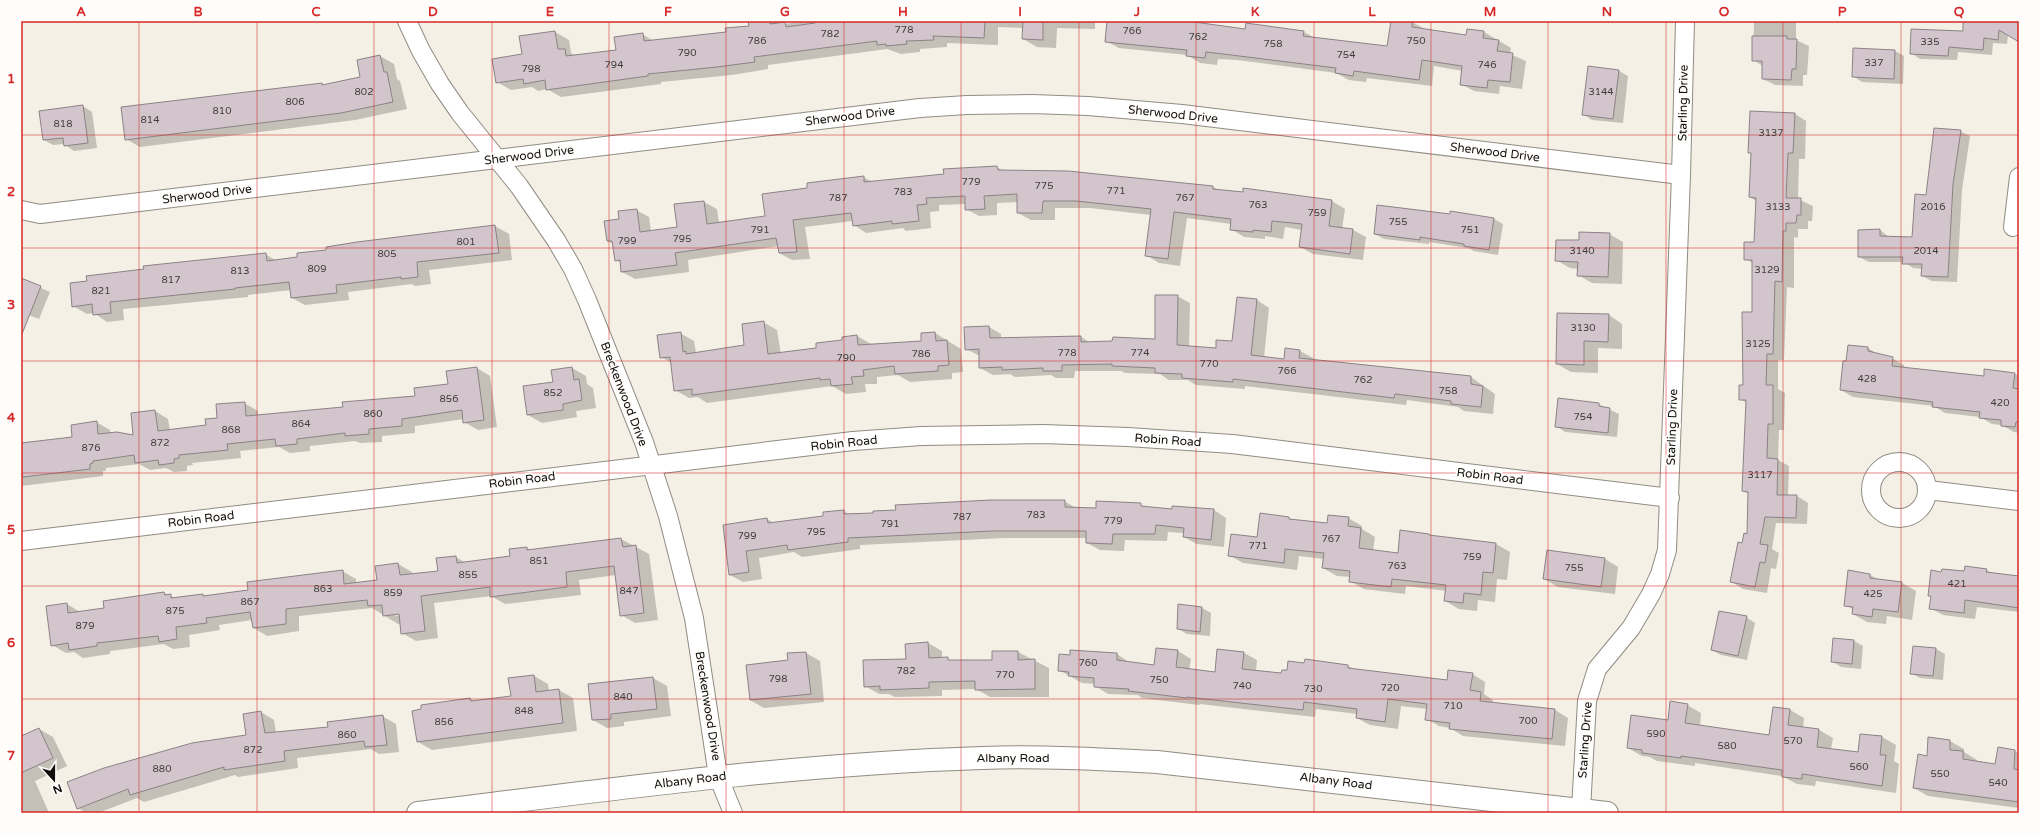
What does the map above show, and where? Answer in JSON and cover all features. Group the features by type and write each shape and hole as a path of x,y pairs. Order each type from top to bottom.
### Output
{"street":[{"name":"Breckenwood Drive","path":"407,21 421,52 440,84 496,159 519,186 556,240 573,269 625,393 652,464 668,516 694,618 718,776 733,813"},
{"name":"Starling Drive","path":"1581,810 1588,701 1591,685 1602,662 1641,614 1660,574 1667,550 1681,175 1685,21"},
{"name":"Sherwood Drive","path":"21,210 40,214 920,108 967,105 1032,104 1088,106 1182,114 1681,175"},
{"path":"2013,227 2019,177"},
{"name":"Robin Road","path":"21,541 652,464 853,441 921,436 1043,434 1128,436 1232,444 1670,498"},
{"path":"1928,490 2019,501"},
{"name":"Albany Road","path":"418,813 718,776 875,763 984,758 1082,758 1210,766 1511,807 1581,810 1607,813"}],"building":[{"path":"748,21 770,21 770,24 785,22 786,27 815,23 815,21 985,21 984,38 933,36 934,40 906,41 907,44 886,46 886,44 877,45 877,41 754,57 755,62 648,74 648,76 546,90 545,80 524,84 523,79 496,83 492,59 522,54 519,36 555,31 558,49 565,49 566,56 616,50 614,37 643,33 644,41 726,32 725,28 749,26"},
{"path":"1023,21 1043,21 1043,40 1022,39"},
{"path":"1107,21 1187,21 1245,29 1246,23 1304,31 1303,36 1387,46 1391,21 1412,21 1412,27 1466,35 1467,29 1484,31 1483,38 1499,40 1497,51 1513,53 1510,82 1488,80 1487,88 1460,85 1462,66 1422,60 1419,80 1354,71 1353,76 1335,73 1336,68 1206,52 1205,58 1186,56 1187,50 1105,42"},
{"path":"1963,21 2019,21 2019,42 1999,30 1998,40 1984,38 1983,50 1949,47 1948,56 1910,54 1911,29 1963,31"},
{"path":"1752,36 1787,36 1787,39 1797,39 1796,69 1792,69 1791,80 1762,79 1762,61 1752,61"},
{"path":"1853,48 1895,50 1894,79 1852,77"},
{"path":"380,55 384,72 387,72 393,102 341,113 125,140 121,107 322,83 322,85 360,77 357,60"},
{"path":"1588,66 1619,70 1613,119 1582,115"},
{"path":"83,105 88,143 64,146 63,138 43,140 39,111"},
{"path":"1750,111 1795,113 1793,153 1788,153 1786,198 1801,198 1801,215 1797,215 1796,223 1786,223 1786,231 1783,231 1782,282 1775,281 1773,354 1767,354 1766,385 1773,385 1773,424 1768,424 1767,458 1778,459 1777,495 1797,495 1796,518 1765,517 1760,544 1768,545 1765,563 1760,562 1755,587 1730,582 1738,542 1742,543 1744,533 1747,534 1748,492 1742,491 1746,400 1739,400 1739,385 1743,385 1742,312 1752,312 1752,260 1744,260 1744,242 1754,242 1756,198 1749,197 1751,153 1748,153"},
{"path":"1934,128 1961,130 1953,184 1948,277 1921,276 1922,264 1902,264 1903,257 1858,257 1858,230 1880,229 1880,236 1912,237 1915,194 1926,195"},
{"path":"997,166 998,170 1068,171 1213,186 1213,189 1243,192 1243,188 1332,200 1329,226 1353,229 1350,254 1299,247 1302,224 1272,221 1271,232 1230,230 1231,219 1174,212 1168,259 1145,256 1151,209 1076,201 1043,201 1042,213 1017,213 1017,194 984,196 985,209 965,210 965,196 926,198 927,204 917,205 919,221 892,224 892,221 853,226 851,213 793,220 797,252 779,253 776,238 675,253 677,265 621,272 620,260 615,261 612,241 607,241 604,221 619,219 618,211 637,209 640,232 677,227 674,204 704,201 707,224 765,216 762,194 807,188 807,183 864,176 864,182 944,174 943,169"},
{"path":"1377,205 1450,214 1450,211 1494,218 1489,250 1464,246 1464,244 1420,237 1420,240 1374,234"},
{"path":"495,225 499,253 417,262 418,277 401,279 401,277 336,285 337,293 291,298 289,282 110,302 111,313 93,315 92,304 72,307 70,283 87,281 86,276 144,269 143,266 266,253 267,261 297,257 297,253 326,250 326,247 357,242"},
{"path":"1579,232 1610,233 1608,277 1577,276 1578,262 1555,261 1556,240 1579,240"},
{"path":"21,278 41,286 22,334 21,334"},
{"path":"1155,295 1178,295 1177,345 1216,348 1216,340 1232,341 1237,297 1257,299 1251,355 1284,359 1285,348 1300,350 1299,358 1471,376 1471,384 1483,386 1481,407 1451,404 1451,401 1395,394 1394,398 1233,379 1233,382 1182,378 1182,374 1155,373 1155,368 1112,366 1112,364 1062,365 1062,371 1043,371 1043,368 1002,370 1002,367 979,368 979,349 965,350 964,327 989,326 990,338 1081,336 1081,342 1112,341 1113,337 1155,339"},
{"path":"1557,313 1609,314 1608,342 1584,341 1584,365 1556,364"},
{"path":"764,321 768,354 816,348 816,343 842,340 842,337 857,335 858,345 921,341 921,333 935,332 936,341 947,340 949,365 938,366 938,371 895,374 894,366 863,370 864,376 851,377 853,384 831,386 830,379 820,380 820,378 692,395 692,389 674,391 670,357 660,358 657,335 681,332 683,352 686,351 686,354 744,345 742,324"},
{"path":"1848,345 1868,347 1868,351 1893,357 1892,366 1984,376 1984,369 2015,373 2013,388 2019,389 2019,422 2016,422 2015,427 2001,426 2001,420 1979,418 1980,412 1932,407 1933,402 1840,390 1843,361 1846,361"},
{"path":"477,367 484,420 463,423 462,410 402,419 402,426 369,429 369,434 345,436 345,433 297,439 297,444 276,446 275,439 227,444 228,450 179,455 179,458 174,459 174,463 159,465 158,460 135,463 134,455 93,461 93,463 90,464 90,469 23,477 21,470 21,443 72,437 71,425 97,421 98,434 117,432 133,435 131,413 155,410 158,431 206,425 205,419 217,418 216,404 245,402 246,416 343,407 342,402 415,396 414,388 448,384 446,371"},
{"path":"572,367 574,380 579,379 582,400 563,404 563,410 527,415 523,386 553,382 551,370"},
{"path":"1558,398 1599,403 1599,406 1610,408 1608,433 1555,427"},
{"path":"991,500 1065,500 1065,507 1096,508 1096,501 1141,503 1141,506 1172,509 1172,506 1214,509 1211,540 1183,537 1184,528 1156,525 1155,534 1113,534 1112,544 1086,543 1086,531 992,531 848,538 848,542 788,550 787,545 746,551 749,572 729,575 723,525 767,518 768,523 823,516 823,512 844,510 844,514 873,513 873,511 896,510 895,505"},
{"path":"1260,513 1289,517 1289,519 1327,523 1328,515 1349,517 1348,526 1361,528 1359,548 1398,553 1400,530 1496,543 1493,573 1483,572 1481,595 1464,593 1463,603 1444,601 1446,585 1392,579 1391,587 1349,582 1350,571 1322,568 1324,553 1285,549 1284,563 1228,556 1231,534 1257,537"},
{"path":"621,538 623,547 636,545 644,613 620,616 614,566 566,572 567,587 490,597 490,587 421,596 425,631 401,634 399,614 383,616 382,605 368,606 367,600 286,609 286,624 253,628 250,612 206,618 207,623 176,627 177,639 159,642 158,636 97,643 97,646 69,650 68,643 51,646 46,606 67,603 68,613 104,608 103,601 164,592 165,595 171,594 171,598 203,594 203,596 248,590 247,582 343,570 344,584 377,580 375,566 398,563 400,575 438,571 436,558 456,556 457,563 510,556 509,549 527,547 527,550"},
{"path":"1547,550 1605,558 1601,587 1543,579"},
{"path":"1965,566 1987,569 1986,572 2019,576 2019,608 1965,600 1964,613 1929,609 1931,596 1928,596 1931,570 1941,572 1942,569 1964,571"},
{"path":"1848,570 1870,574 1870,578 1902,582 1898,612 1873,609 1872,617 1852,614 1853,607 1844,606"},
{"path":"1178,604 1202,607 1200,632 1177,629"},
{"path":"1719,611 1747,616 1738,656 1711,650"},
{"path":"1833,638 1854,640 1852,664 1831,662"},
{"path":"928,642 929,658 948,657 948,660 992,660 992,651 1018,651 1018,660 1035,659 1035,689 975,690 975,681 929,682 929,688 880,690 880,686 864,687 863,660 906,659 905,644"},
{"path":"1913,646 1936,648 1933,676 1910,674"},
{"path":"1156,648 1178,650 1176,667 1215,672 1217,649 1244,652 1242,669 1281,673 1282,670 1287,670 1288,661 1304,663 1305,659 1348,665 1348,668 1447,680 1448,670 1473,673 1470,690 1481,692 1480,701 1555,709 1552,739 1449,729 1450,723 1425,720 1427,704 1388,699 1385,722 1356,718 1357,709 1304,702 1303,710 1128,691 1129,689 1094,687 1094,678 1068,676 1069,672 1058,671 1059,654 1070,655 1070,650 1117,653 1117,660 1154,665"},
{"path":"806,652 811,694 750,700 746,665 788,660 787,653"},
{"path":"534,675 536,692 559,689 563,723 417,742 412,711 421,709 421,705 470,698 471,701 511,696 508,678"},
{"path":"653,677 657,709 611,714 611,719 592,720 588,684"},
{"path":"1670,701 1688,704 1685,723 1769,735 1773,707 1790,709 1788,725 1819,729 1817,747 1858,752 1860,734 1882,736 1880,755 1886,755 1882,786 1802,774 1802,779 1782,777 1782,770 1681,756 1681,758 1642,753 1642,750 1627,748 1631,715 1668,720"},
{"path":"261,711 265,733 328,727 327,722 383,715 387,745 365,747 364,741 284,751 285,761 224,770 224,767 130,795 128,789 77,809 67,782 104,768 192,743 246,735 243,714"},
{"path":"39,728 53,758 21,773 21,736"},
{"path":"1928,737 1950,740 1950,750 1963,751 1963,759 1995,764 1998,747 2015,750 2014,769 2019,770 2019,802 1913,788 1918,754 1927,756"}]}
